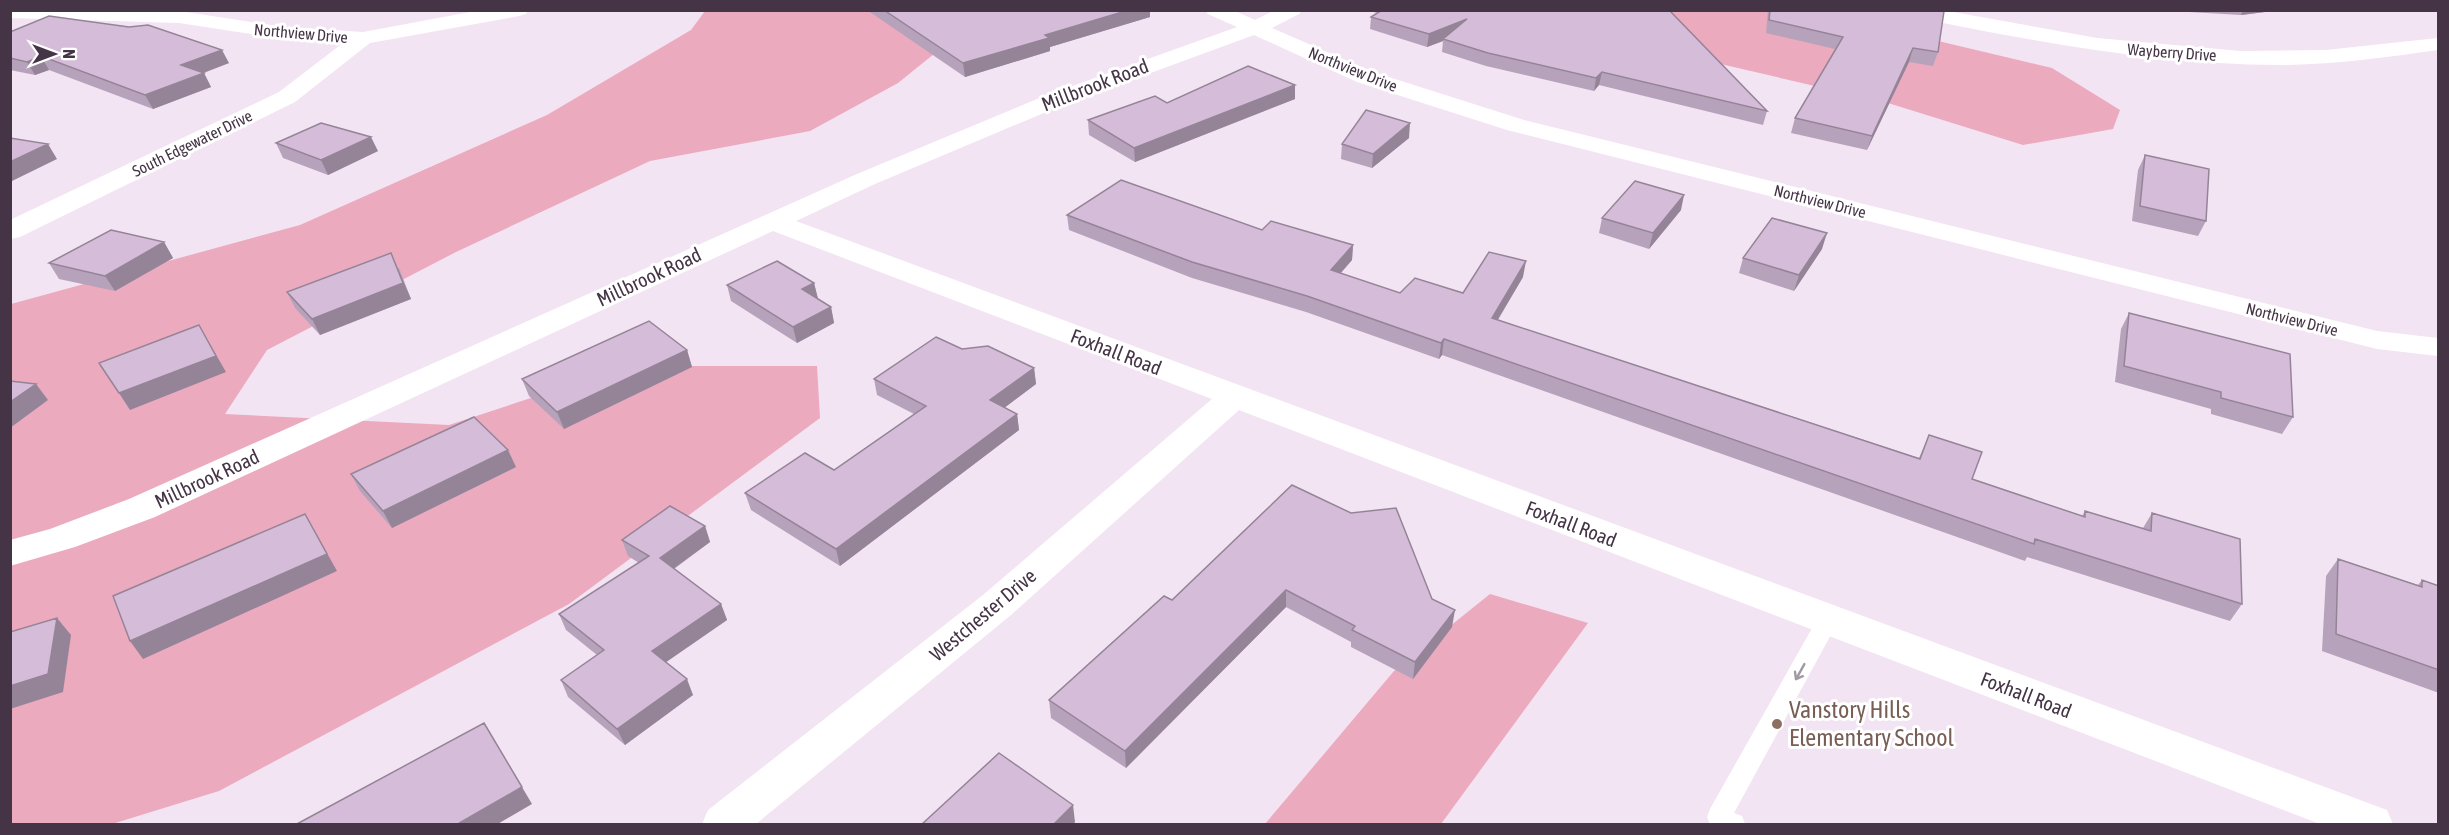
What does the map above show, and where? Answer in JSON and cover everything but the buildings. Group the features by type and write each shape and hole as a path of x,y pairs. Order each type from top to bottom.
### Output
{"street":[{"name":"Northview Drive","path":"10,12 179,17 284,33 363,38 519,10"},
{"name":"Northview Drive","path":"1215,10 1365,77 1516,124 2377,340 2439,347"},
{"name":"Millbrook Road","path":"10,553 62,538 142,508 771,221 1050,102 1255,28 1292,10"},
{"name":"Wayberry Drive","path":"1908,10 2069,41 2181,54 2247,57 2323,56 2439,44"},
{"name":"South Edgewater Drive","path":"10,231 287,97 363,38"},
{"name":"Foxhall Road","path":"771,221 1828,620 2326,817 2371,825"},
{"name":"Westchester Drive","path":"724,825 997,605 1234,397"}],"lane":[{"path":"1733,825 1719,817 1828,620"}],"shaded area":[{"path":"705,11 1008,11 976,20 898,83 810,131 650,161 456,252 267,350 225,414 449,425 628,366 817,366 820,418 569,604 219,791 112,824 11,824 11,304 300,225 547,115 691,30"},
{"path":"1371,11 1796,11 1896,31 2052,68 2120,110 2113,129 2023,145 1888,103 1712,62 1444,40"},
{"path":"1490,594 1588,623 1441,824 1265,824 1394,671"}],"place":[{"name":"Vanstory Hills Elementary School","path":"1777,724"}]}
